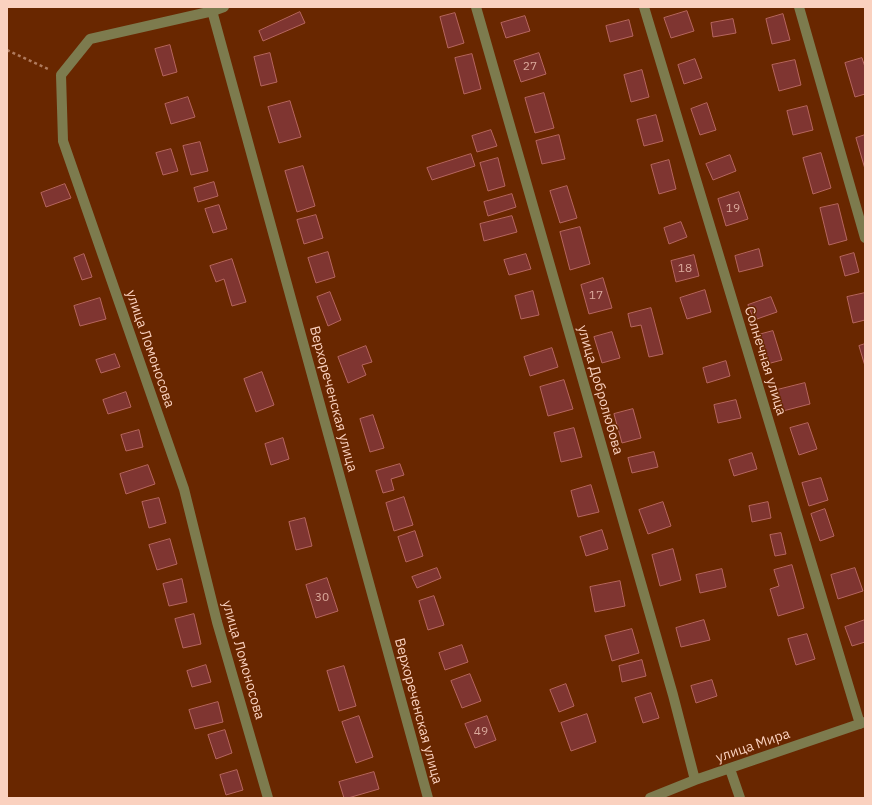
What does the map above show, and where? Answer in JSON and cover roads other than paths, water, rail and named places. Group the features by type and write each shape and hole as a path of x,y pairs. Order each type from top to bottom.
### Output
{"street":[{"path":"212,9 224,7"},
{"name":"улица Добролюбова","path":"476,7 671,687 695,780"},
{"name":"Солнечная улица","path":"644,7 863,723"},
{"path":"799,7 865,238"},
{"name":"улица Ломоносова","path":"212,9 90,39 61,74 63,141 184,490 217,622 268,798"},
{"name":"Верхореченская улица","path":"212,9 428,798"},
{"name":"улица Мира","path":"650,798 695,780 863,723"},
{"path":"730,769 740,798"}]}
